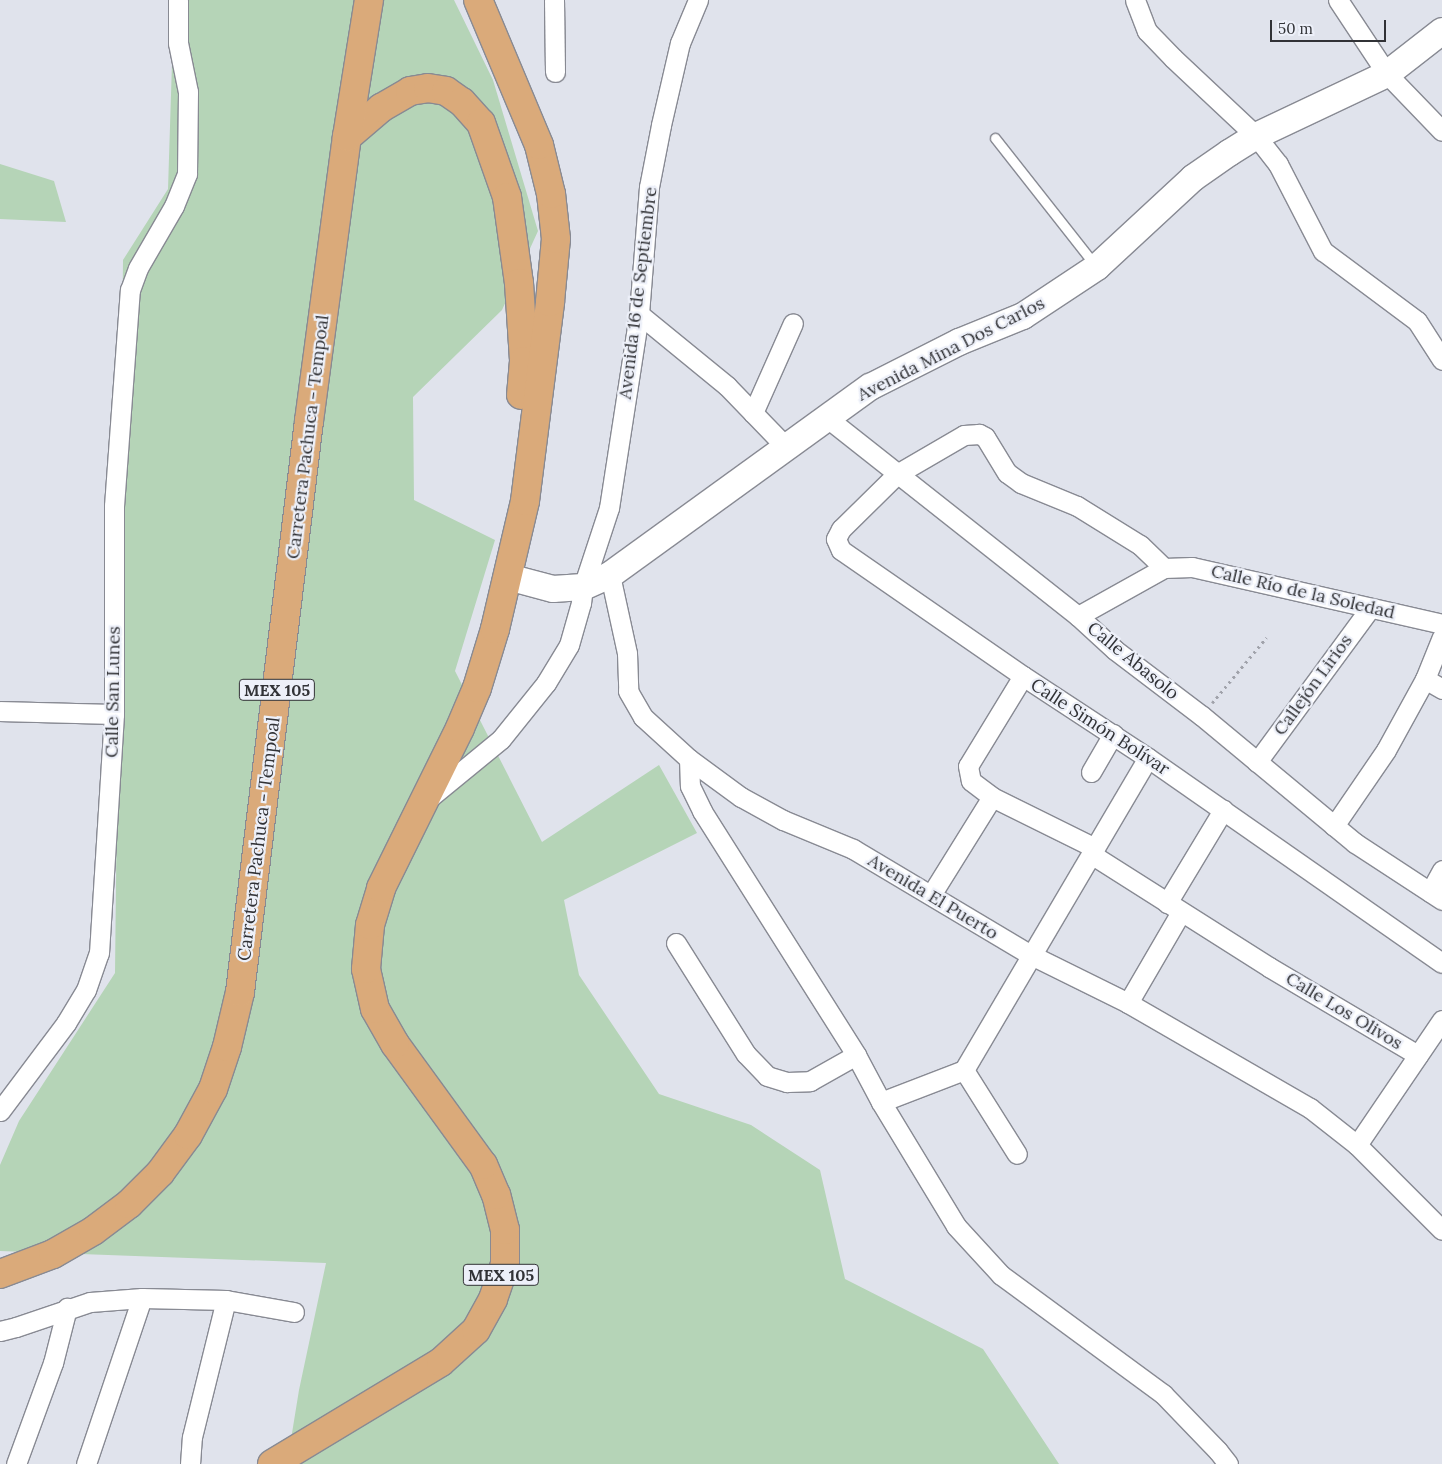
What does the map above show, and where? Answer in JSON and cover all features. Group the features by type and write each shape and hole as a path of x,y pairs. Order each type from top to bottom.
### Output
{"main road":[{"name":"Carretera Pachuca - Tempoal","path":"0,1274 53,1254 93,1231 129,1204 160,1173 188,1136 213,1089 228,1047 240,992 308,431 347,137 369,0"},
{"name":"MEX 105","path":"272,1464 441,1362 476,1330 493,1299 505,1264 505,1230 496,1195 484,1166 394,1044 375,1009 366,970 370,926 381,888 425,802 477,688 508,577 526,501 556,239 552,194 539,145 478,0"},
{"path":"347,137 380,108 410,91 428,88 446,91 462,102 481,123 507,197 519,283 524,362 517,453 526,501"}],"street":[{"name":"Calle San Lunes","path":"0,1111 66,1023 86,990 99,953 114,714 114,506 130,290 138,268 174,206 187,174 188,92 178,43 178,0"},
{"path":"554,0 555,72"},
{"name":"Avenida 16 de Septiembre","path":"583,587 610,508 639,314 650,188 661,124 680,43 698,0"},
{"path":"1134,0 1147,31 1256,136 1278,164 1324,251 1417,321 1442,360"},
{"path":"1338,0 1387,74 1442,131"},
{"name":"Avenida Mina Dos Carlos","path":"508,577 553,589 583,587 610,575 671,533 785,446 870,387 959,342 1023,316 1097,267 1192,178 1256,136 1387,74 1442,31"},
{"path":"639,314 727,386 785,446"},
{"path":"753,413 793,323"},
{"name":"Calle Abasolo","path":"826,417 1078,616 1115,650 1202,716 1355,843 1436,896"},
{"name":"Calle Simón Bolívar","path":"1164,568 1140,545 1077,506 1021,483 1007,473 984,437 979,434 964,435 897,474 840,529 836,540 841,550 1023,676 1113,734 1224,810 1442,963"},
{"name":"Calle Río de la Soledad","path":"1164,568 1192,567 1442,624"},
{"path":"1078,616 1164,568"},
{"name":"Avenida El Puerto","path":"610,575 627,653 628,691 643,717 689,759 750,802 783,820 853,849 1031,955 1128,1004 1310,1108 1357,1146 1442,1230"},
{"path":"425,802 501,739 546,683 569,645 581,603 583,587"},
{"name":"Callejón Lirios","path":"1257,762 1370,608"},
{"path":"1334,826 1386,750 1425,679 1442,637"},
{"path":"1023,676 968,766 971,781 992,797 1093,851 1174,907"},
{"path":"1425,679 1442,689"},
{"path":"0,711 114,714"},
{"path":"1091,772 1113,734"},
{"path":"881,1102 964,1070 1148,758"},
{"path":"689,759 690,786 702,811 856,1055 881,1102 956,1226 1001,1275 1163,1394 1218,1451 1228,1464"},
{"path":"931,895 992,797"},
{"path":"1128,1004 1174,907 1224,810"},
{"path":"1436,896 1442,870"},
{"name":"Calle Los Olivos","path":"1174,907 1270,967 1418,1055"},
{"path":"676,943 746,1054 767,1076 787,1082 810,1082 856,1055"},
{"path":"1357,1146 1442,1020"},
{"path":"964,1070 1017,1154"},
{"path":"86,1464 142,1298"},
{"path":"0,1330 16,1327 67,1308 90,1302 142,1298 226,1300 294,1312"},
{"path":"190,1464 192,1437 226,1300"},
{"path":"16,1464 53,1363 67,1308"}],"lane":[{"path":"995,138 1097,267"}],"path":[{"path":"1202,716 1266,638"}],"green space":[{"path":"174,0 454,0 493,80 538,231 502,310 413,397 414,500 495,540 455,671 542,842 659,765 697,833 564,900 579,975 659,1094 751,1125 820,1170 845,1279 983,1349 1059,1464 287,1464 299,1390 326,1263 0,1251 0,1165 19,1121 115,973 123,260 168,189"},
{"path":"0,164 54,181 66,222 0,219"}]}
